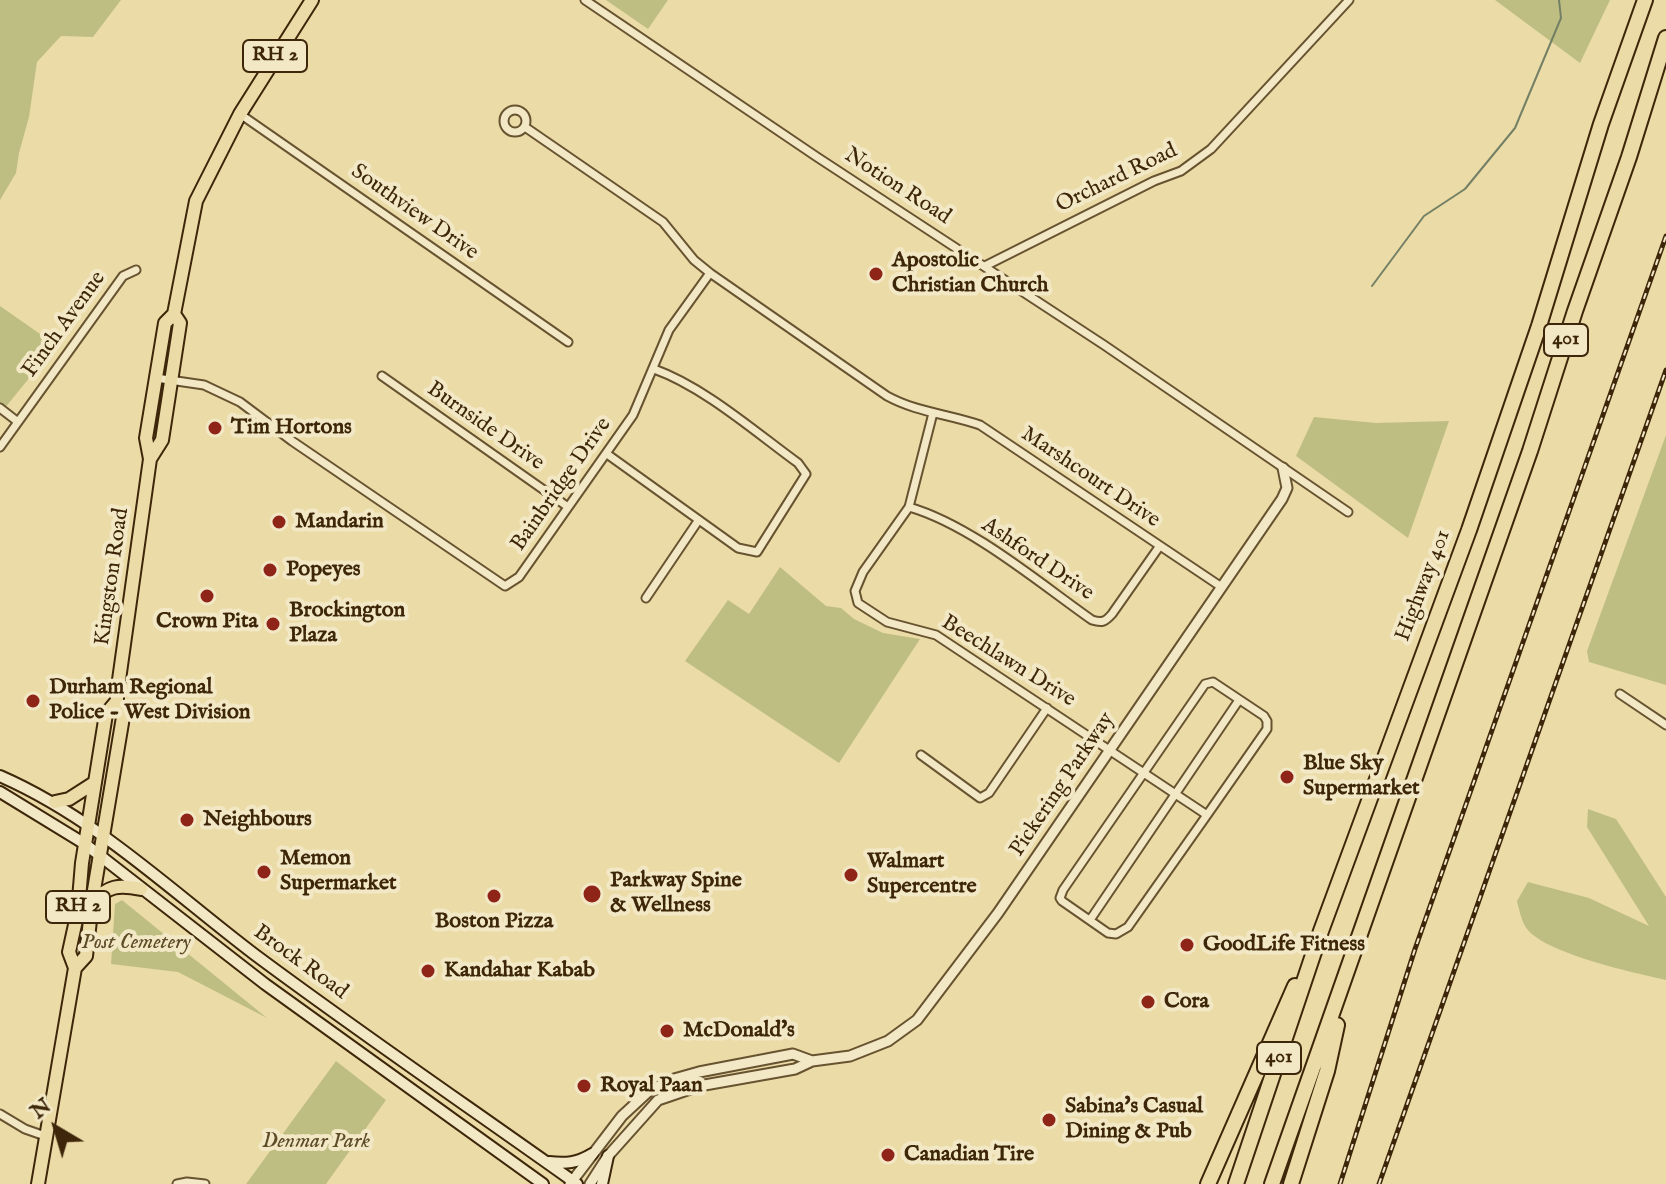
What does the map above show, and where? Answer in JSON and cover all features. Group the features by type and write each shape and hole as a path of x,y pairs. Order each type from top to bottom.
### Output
{"highway":[{"name":"Highway 401","path":"1236,1184 1321,931 1469,530 1539,326 1601,124 1645,0"},
{"name":"401","path":"1272,1184 1530,451 1666,38"},
{"path":"1208,1184 1271,1036 1321,931"},
{"path":"1291,1184 1327,1071 1351,958"}],"main road":[{"name":"Kingston Road","path":"75,968 86,956 123,717 117,701 150,459 146,438 165,323 174,314 196,201 240,114 312,0"},
{"name":"Kingston Road","path":"150,459 162,440 180,323 174,314"},
{"name":"Kingston Road","path":"38,1184 75,968 69,952 78,911 94,783 106,714 117,701"},
{"name":"Brock Road","path":"0,776 55,802 89,825 221,929 417,1073 547,1161 572,1183"},
{"path":"55,802 69,799 94,783"},
{"name":"Brock Road","path":"0,792 85,844 265,984 542,1183"},
{"path":"92,902 111,886 141,889"},
{"path":"406,1087 417,1073"},
{"path":"547,1161 565,1164 592,1154"},
{"path":"602,1184 608,1156"}],"street":[{"name":"Notion Road","path":"585,0 1348,512"},
{"name":"Orchard Road","path":"985,266 1154,181 1181,171 1201,157 1349,0"},
{"name":"Southview Drive","path":"240,114 568,342"},
{"path":"525,127 663,222 694,260 710,273 887,396 907,407 933,413"},
{"name":"Finch Avenue","path":"0,447 123,276 136,270"},
{"name":"Bainbridge Drive","path":"156,378 204,385 240,402 505,586 519,577 633,415 669,330 710,273"},
{"path":"607,454 738,548 757,552 806,474 798,463 707,398 681,381 654,369"},
{"name":"Burnside Drive","path":"382,376 568,507"},
{"path":"0,408 18,422"},
{"name":"Beechlawn Drive","path":"933,413 909,507 863,572 855,591 858,603 887,622 936,635 1207,815"},
{"name":"Marshcourt Drive","path":"933,413 955,416 980,425 1220,586"},
{"name":"Pickering Parkway","path":"590,1184 608,1156 658,1100 699,1086 795,1069 812,1061 850,1056 888,1041 917,1020 998,913 1282,499 1287,488 1283,468"},
{"name":"Ashford Drive","path":"909,507 934,514 1100,623 1112,614 1159,547"},
{"path":"646,598 698,521"},
{"path":"1213,682 1267,721 1267,729 1128,927 1116,934 1108,933 1060,898 1145,772 1205,684 1213,682"},
{"path":"1620,694 1666,725"},
{"path":"1090,920 1239,700"},
{"path":"921,755 980,798 989,793 1047,708"},
{"name":"Pickering Parkway","path":"572,1183 622,1116 649,1091 674,1079 793,1054 812,1061"},
{"path":"736,1066 739,1078"},
{"path":"0,1114 25,1129 45,1136"},
{"path":"177,1184 205,1184"}],"green space":[{"path":"0,0 121,0 93,37 61,36 37,62 16,173 0,200"},
{"path":"606,0 668,0 648,29"},
{"path":"1495,0 1610,0 1580,63"},
{"path":"0,306 56,345 0,414"},
{"path":"1314,417 1376,423 1449,421 1408,538 1296,456"},
{"path":"1666,435 1666,685 1589,662 1587,651"},
{"path":"780,567 826,606 841,608 854,619 883,633 920,639 839,763 685,661 728,600 749,614"},
{"path":"1588,809 1616,819 1666,897 1666,980 1568,953 1534,936 1525,926 1517,901 1528,882 1589,898 1649,926 1587,827"},
{"name":"Post Cemetery","path":"122,900 267,1018 178,972 111,964 115,904"},
{"name":"Denmar Park","path":"336,1061 386,1100 326,1184 246,1184"}],"waterway":[{"path":"1372,286 1424,216 1465,189 1515,128 1561,18 1559,0"}],"railway":[{"path":"1340,1184 1415,949 1666,236"},
{"path":"1379,1184 1666,370"}],"place":[{"name":"Apostolic Christian Church","path":"876,274"},
{"name":"Tim Hortons","path":"215,428"},
{"name":"Mandarin","path":"279,522"},
{"name":"Popeyes","path":"270,570"},
{"name":"Crown Pita","path":"207,596"},
{"name":"Brockington Plaza","path":"273,624"},
{"name":"Durham Regional Police - West Division","path":"33,701"},
{"name":"Blue Sky Supermarket","path":"1287,777"},
{"name":"Neighbours","path":"187,820"},
{"name":"Memon Supermarket","path":"264,872"},
{"name":"Walmart Supercentre","path":"851,875"},
{"name":"Parkway Spine & Wellness","path":"592,894"},
{"name":"Boston Pizza","path":"494,896"},
{"name":"GoodLife Fitness","path":"1187,945"},
{"name":"Kandahar Kabab","path":"428,971"},
{"name":"Cora","path":"1148,1002"},
{"name":"McDonald's","path":"667,1031"},
{"name":"Royal Paan","path":"584,1086"},
{"name":"Sabina's Casual Dining & Pub","path":"1049,1120"},
{"name":"Canadian Tire","path":"888,1155"}]}
